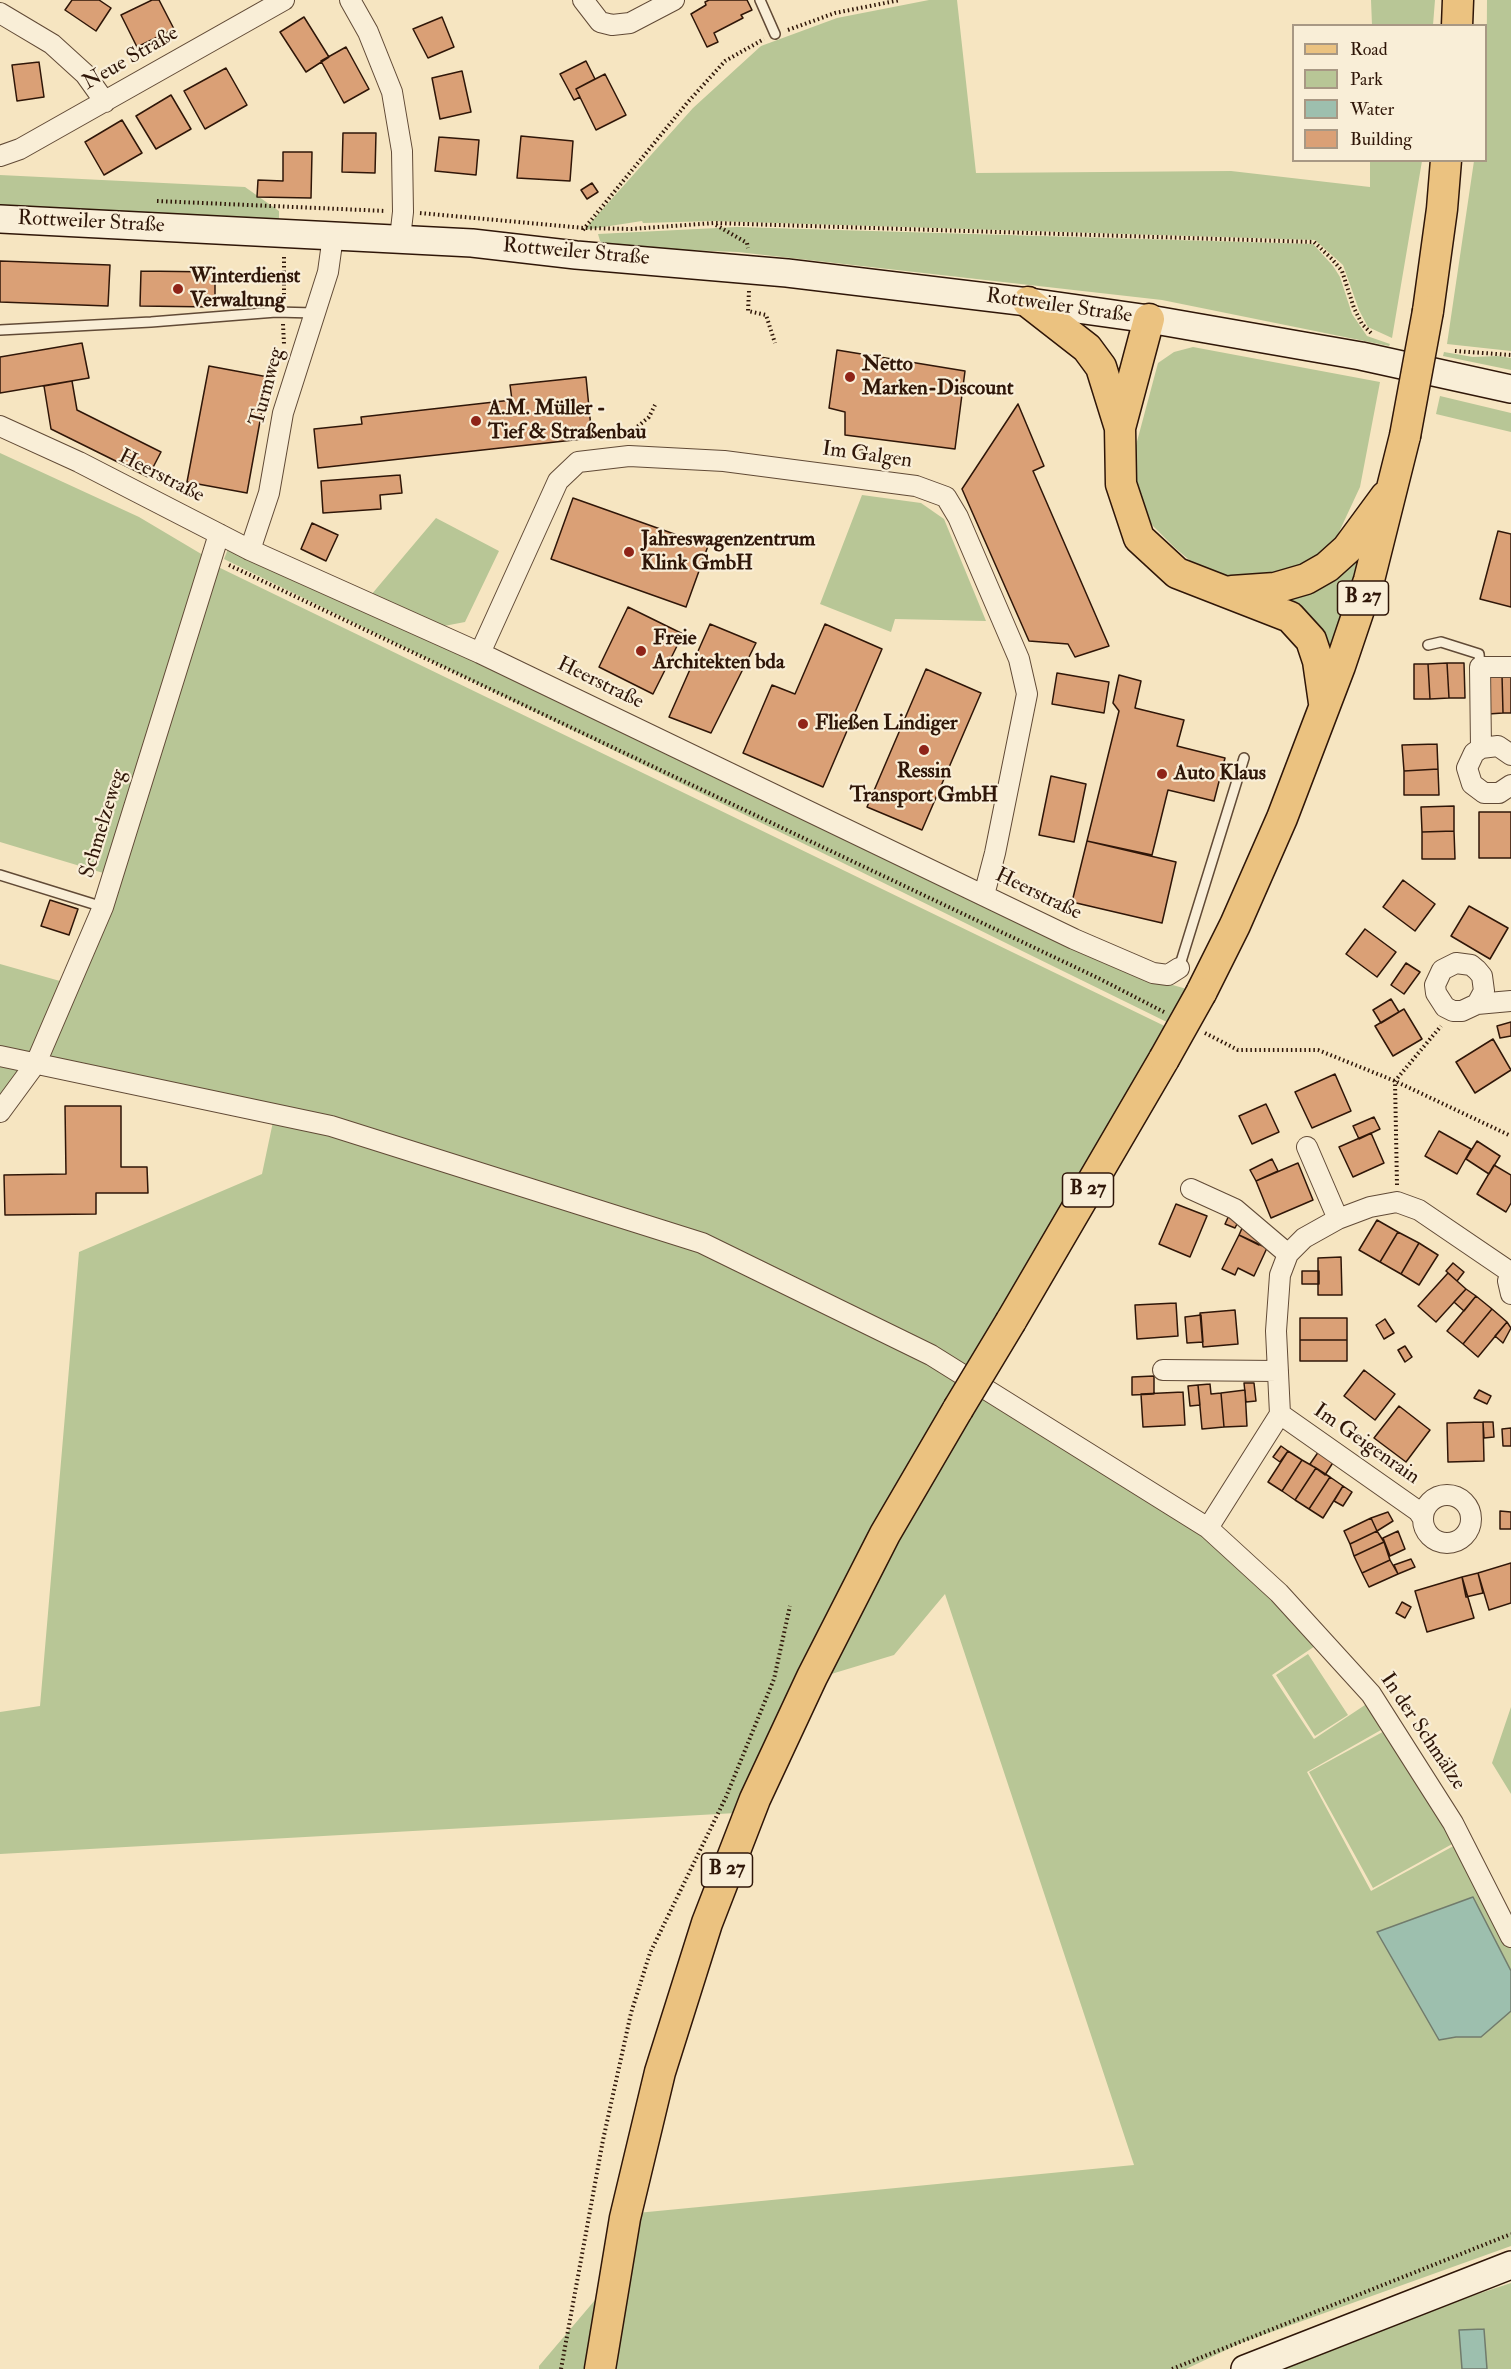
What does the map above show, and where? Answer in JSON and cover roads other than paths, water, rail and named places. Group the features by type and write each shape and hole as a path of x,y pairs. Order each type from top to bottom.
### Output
{"main road":[{"path":"1457,24 1458,0"},
{"name":"B 27","path":"600,2369 625,2218 657,2083 707,1923 755,1799 812,1677 885,1534 1201,993 1235,925 1282,818 1325,706 1369,580 1394,487 1428,310 1442,209 1446,162"},
{"path":"1028,302 1087,348 1101,367 1120,428"},
{"path":"1149,319 1120,428 1121,483 1139,538 1177,573 1290,617 1311,640 1318,661 1325,706"},
{"path":"1225,592 1275,588 1306,579 1327,567 1347,549 1394,487"}],"street":[{"name":"Neue Straße","path":"0,156 20,149 284,0"},
{"path":"350,0 368,32 392,92 402,151 403,212 400,238"},
{"path":"583,0 600,22 612,25 630,23 674,0"},
{"path":"0,13 52,44 85,74 105,102"},
{"name":"Rottweiler Straße","path":"0,219 400,238 751,269 1149,319 1361,356 1511,389"},
{"name":"Turmweg","path":"250,550 269,493 283,413 328,272 333,236"},
{"name":"Heerstraße","path":"0,426 80,462 250,550 480,652 1074,939 1154,973 1168,975 1179,968"},
{"name":"Im Galgen","path":"480,652 558,481 578,462 629,456 724,461 916,486 946,497 958,517 1019,659 1027,694 995,853 984,896"},
{"name":"Schmelzeweg","path":"0,1112 36,1063 103,907 219,534"},
{"path":"1481,748 1480,667 1511,667"},
{"path":"1511,755 1498,746 1481,748 1474,753 1467,768 1472,784 1484,793 1491,794 1506,790 1511,785"},
{"path":"1477,1004 1511,1001"},
{"name":"In der Schmälze","path":"0,1056 331,1126 702,1244 931,1355 1208,1528 1278,1593 1371,1694 1453,1823 1511,1937"},
{"path":"1307,1147 1338,1219"},
{"path":"1191,1189 1235,1209 1288,1254 1304,1238 1338,1219 1370,1207 1397,1202 1419,1210 1510,1271 1508,1281 1511,1294"},
{"name":"Im Geigenrain","path":"1208,1528 1280,1414 1276,1331 1280,1275 1288,1254"},
{"path":"1163,1370 1278,1371"},
{"name":"Im Geigenrain","path":"1280,1414 1418,1511 1422,1517"},
{"path":"1245,2369 1511,2265"}],"lane":[{"path":"760,0 775,34"},
{"path":"0,330 151,322 276,312 314,313"},
{"path":"1428,645 1442,642 1479,654 1480,667"},
{"path":"1179,968 1244,758"},
{"path":"0,875 103,907"}],"water":[{"path":"1473,1897 1511,1971 1511,2011 1481,2037 1439,2040 1377,1932"},
{"path":"1484,2329 1487,2369 1462,2369 1459,2330"}],"place":[{"name":"Winterdienst Verwaltung","path":"178,289"},
{"name":"Netto Marken-Discount","path":"850,377"},
{"name":"A.M. Müller - Tief & Straßenbau","path":"476,421"},
{"name":"Jahreswagenzentrum Klink GmbH","path":"629,552"},
{"name":"Freie Architekten bda","path":"641,651"},
{"name":"Fließen Lindiger","path":"803,724"},
{"name":"Ressin Transport GmbH","path":"924,750"},
{"name":"Auto Klaus","path":"1162,774"}]}
